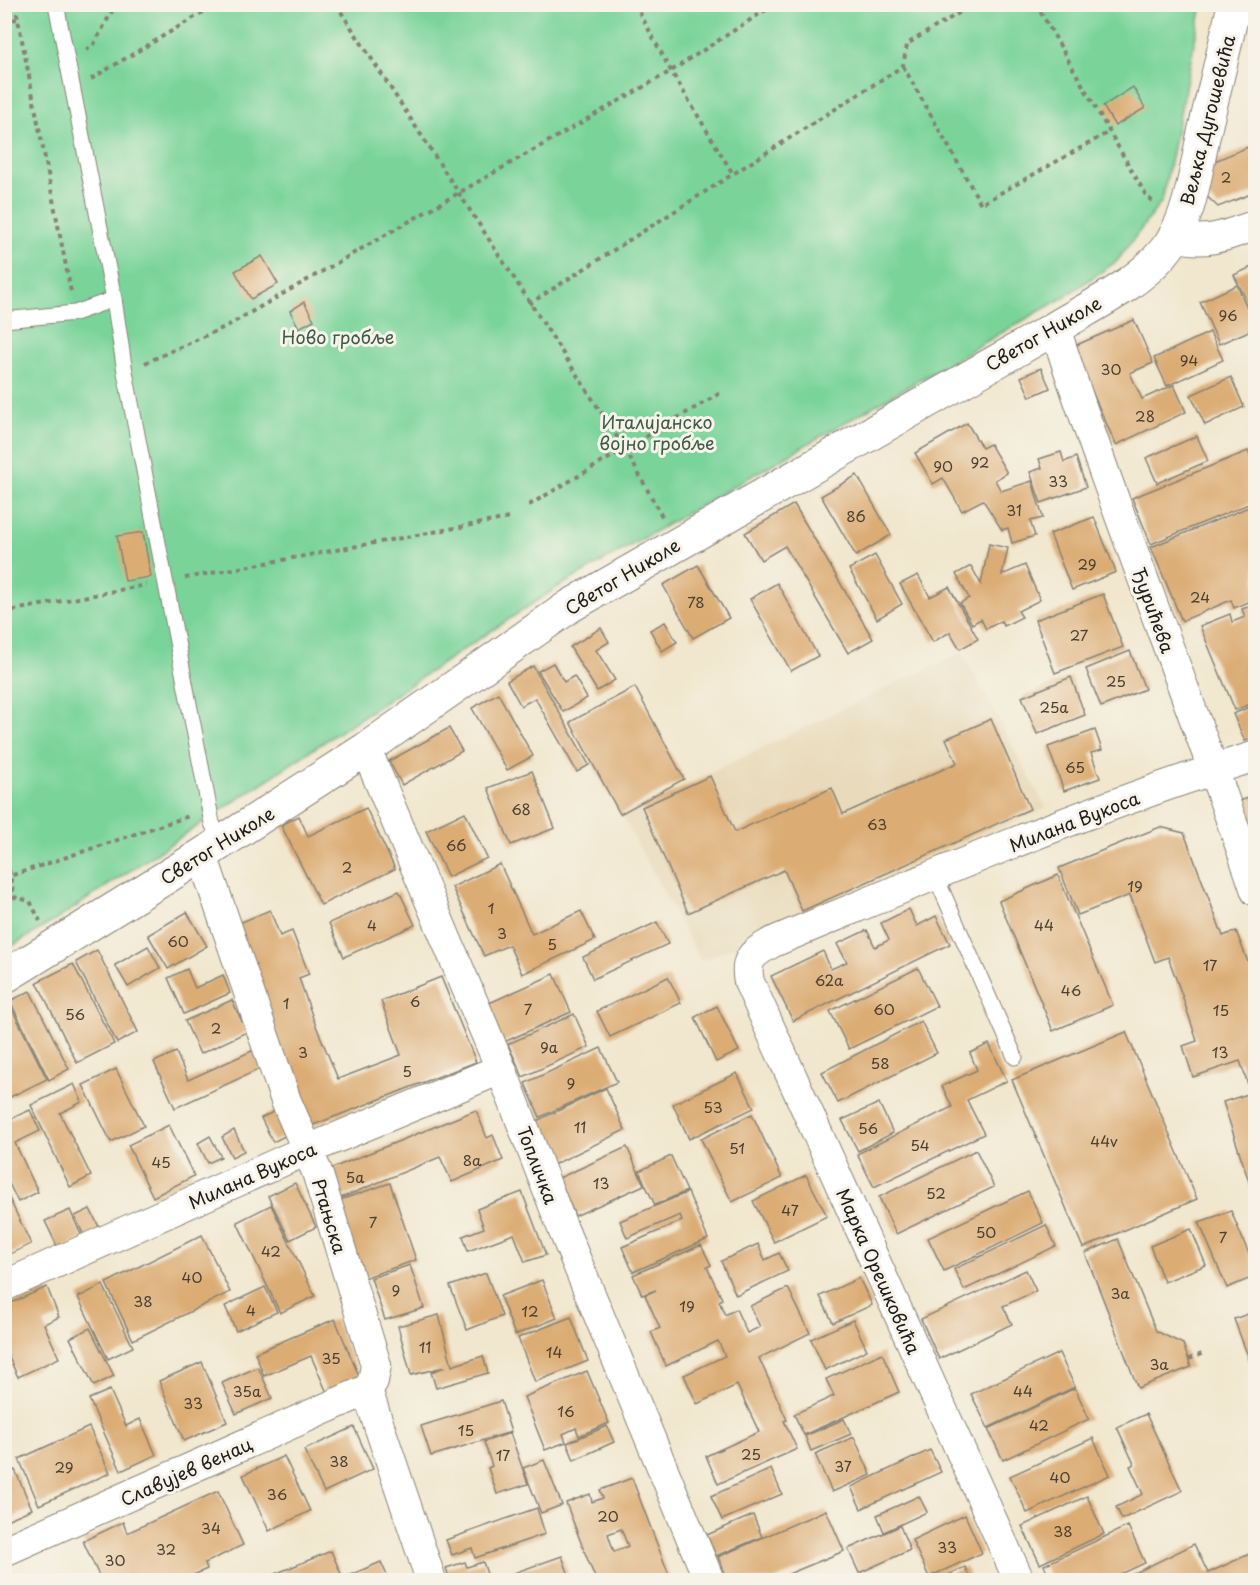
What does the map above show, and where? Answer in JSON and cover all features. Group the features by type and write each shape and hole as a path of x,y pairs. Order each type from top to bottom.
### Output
{"street":[{"name":"Вељка Дугошевића","path":"1175,235 1190,195 1234,4"},
{"path":"1175,235 1193,240 1205,240 1225,236 1256,225"},
{"name":"Светог Николе","path":"4,977 366,749 570,606 1102,300 1147,270 1164,252 1175,235"},
{"name":"Ђурићева","path":"1055,328 1147,592 1214,769 1256,891"},
{"name":"Топличка","path":"366,749 501,1069 562,1229 710,1581"},
{"name":"Милана Вукоса","path":"750,960 757,951 773,942 935,875 1050,829 1256,756"},
{"name":"Ртањска","path":"212,848 286,1101 317,1172 376,1365 373,1382 367,1390"},
{"name":"Марка Орешковића","path":"750,960 747,970 749,982 1019,1581"},
{"name":"Милана Вукоса","path":"4,1286 307,1150 501,1069"},
{"path":"367,1390 431,1581"},
{"name":"Славујев венац","path":"4,1551 367,1390"}],"lane":[{"path":"56,4 210,809 212,848"},
{"path":"4,320 75,313 114,299"},
{"path":"935,875 1015,1056"}],"path":[{"path":"15,4 75,313"},
{"path":"67,61 93,46 116,4"},
{"path":"71,91 217,4"},
{"path":"336,4 625,449 677,543"},
{"path":"635,4 671,71 733,174"},
{"path":"125,372 227,326 671,71 774,4"},
{"path":"974,4 907,44 903,66 981,204 1109,132"},
{"path":"1036,4 1147,197 1158,205"},
{"path":"4,21 17,19"},
{"path":"529,304 903,66"},
{"path":"529,505 722,392"},
{"path":"4,612 509,518"},
{"path":"4,878 210,809"},
{"path":"4,843 14,897 30,901 40,921"},
{"path":"1189,1359 1202,1354"}],"shaded area":[{"path":"962,652 1046,808 701,961 622,815"}],"green space":[{"name":"Ново гробље","path":"4,5 1202,5 1162,201 1117,261 1064,297 553,590 54,921 5,950"}],"building":[{"path":"1133,87 1145,108 1115,126 1103,106"},
{"path":"1255,144 1256,192 1218,207 1195,185 1198,168"},
{"path":"262,256 278,284 251,299 235,271"},
{"path":"1256,265 1256,320 1234,275"},
{"path":"1237,285 1256,328 1219,344 1200,302"},
{"path":"304,302 314,320 299,328 290,311"},
{"path":"1134,320 1153,363 1130,373 1142,399 1174,385 1186,412 1116,445 1072,347"},
{"path":"1210,332 1223,360 1167,386 1154,358"},
{"path":"1041,368 1050,388 1030,397 1021,377"},
{"path":"1231,377 1244,407 1205,425 1191,395"},
{"path":"967,423 982,448 990,444 1007,473 995,480 1001,491 1032,481 1043,518 1030,521 1035,536 1012,543 1008,528 1002,530 983,500 962,511 943,478 933,484 915,453"},
{"path":"1197,436 1208,461 1157,483 1146,458"},
{"path":"1248,451 1256,469 1256,501 1151,544 1132,498"},
{"path":"1061,452 1064,462 1076,457 1086,487 1041,503 1030,472 1042,468 1039,459"},
{"path":"857,475 891,535 856,556 821,496"},
{"path":"794,504 873,639 848,653 785,546 761,560 745,533"},
{"path":"1256,504 1256,599 1234,608 1231,600 1182,621 1151,547"},
{"path":"1094,517 1116,572 1072,590 1050,534"},
{"path":"143,532 151,577 125,581 117,536"},
{"path":"989,544 1008,548 1002,575 1025,565 1040,600 1018,611 1022,617 1004,626 1001,621 986,629 981,619 972,624 960,603 969,598 956,574 971,566 981,584"},
{"path":"875,555 902,604 877,619 849,569"},
{"path":"698,565 729,618 693,638 663,585"},
{"path":"918,575 930,597 949,587 978,639 960,649 950,632 933,642 900,584"},
{"path":"777,583 818,656 791,671 750,599"},
{"path":"1103,594 1123,647 1055,673 1035,620"},
{"path":"1256,604 1256,702 1235,710 1200,626 1230,614 1232,622 1245,617 1242,609"},
{"path":"665,622 677,642 662,651 650,630"},
{"path":"601,628 609,642 596,650 615,680 597,691 570,647"},
{"path":"1130,651 1145,689 1101,707 1086,669"},
{"path":"553,663 564,682 574,676 587,698 563,712 538,671"},
{"path":"533,666 589,765 577,772 535,698 521,706 507,681"},
{"path":"1071,677 1085,715 1037,734 1022,697"},
{"path":"635,687 684,779 620,814 570,722"},
{"path":"498,693 533,756 507,770 472,708"},
{"path":"1256,704 1256,737 1245,741 1233,714"},
{"path":"991,719 1030,809 802,911 784,870 688,913 642,807 710,776 735,832 832,788 843,814 957,763 946,739"},
{"path":"449,728 462,751 402,785 389,761"},
{"path":"1095,730 1102,750 1091,753 1100,778 1064,791 1048,747"},
{"path":"532,771 555,828 511,845 488,788"},
{"path":"1256,795 1256,835 1251,837 1237,802"},
{"path":"366,808 395,869 321,905 281,825 299,816 308,836"},
{"path":"465,812 487,858 448,877 426,831"},
{"path":"1160,827 1184,833 1223,936 1236,931 1256,983 1256,1203 1223,1102 1251,1093 1240,1061 1193,1077 1183,1046 1197,1041 1183,998 1168,957 1155,962 1130,895 1078,915 1059,868"},
{"path":"500,864 532,934 581,911 595,940 522,974 509,945 484,956 452,887"},
{"path":"1058,875 1113,1005 1053,1031 999,901"},
{"path":"399,891 415,925 344,957 329,923"},
{"path":"909,909 917,926 936,916 950,944 793,1021 771,976 823,951 831,969 847,962 837,944 867,930 875,947 889,940 881,923"},
{"path":"270,910 280,936 292,931 309,974 299,978 338,1079 401,1055 381,1001 441,977 476,1062 308,1127 237,924"},
{"path":"187,912 207,946 168,969 148,935"},
{"path":"657,922 668,944 593,979 583,957"},
{"path":"148,946 160,968 128,987 115,965"},
{"path":"97,950 138,1032 117,1043 76,962"},
{"path":"73,964 114,1044 77,1063 37,982"},
{"path":"918,968 937,1006 849,1049 830,1011"},
{"path":"187,969 195,988 223,975 230,993 184,1014 168,978"},
{"path":"554,974 571,1012 502,1043 485,1005"},
{"path":"668,977 681,1003 610,1037 597,1011"},
{"path":"30,991 69,1069 49,1080 10,1001"},
{"path":"232,1000 247,1032 200,1054 185,1021"},
{"path":"9,1003 47,1079 4,1100 4,1006"},
{"path":"717,1006 739,1051 716,1062 695,1017"},
{"path":"574,1014 589,1047 523,1077 508,1044"},
{"path":"921,1021 937,1053 838,1103 822,1072"},
{"path":"1126,1032 1197,1199 1083,1248 1012,1080"},
{"path":"989,1044 1007,1081 967,1100 984,1134 874,1187 857,1154 952,1107 942,1086 977,1070 970,1053"},
{"path":"601,1048 617,1082 540,1117 525,1083"},
{"path":"254,1050 262,1068 175,1108 154,1062 176,1052 188,1080"},
{"path":"116,1069 144,1126 111,1142 83,1085"},
{"path":"737,1073 754,1108 689,1139 673,1104"},
{"path":"74,1084 82,1102 60,1113 91,1176 70,1187 31,1105"},
{"path":"606,1088 625,1130 553,1165 534,1122"},
{"path":"879,1103 893,1133 858,1151 842,1120"},
{"path":"30,1110 40,1131 15,1143 38,1192 18,1202 4,1173 4,1122"},
{"path":"476,1110 487,1138 493,1135 503,1160 452,1182 440,1157 336,1200 325,1171"},
{"path":"275,1111 287,1135 273,1142 261,1118"},
{"path":"752,1114 782,1178 732,1202 701,1139"},
{"path":"169,1125 194,1176 153,1197 128,1145"},
{"path":"234,1130 244,1151 232,1157 222,1137"},
{"path":"210,1136 221,1157 208,1163 198,1143"},
{"path":"627,1147 644,1185 575,1216 559,1178"},
{"path":"976,1150 994,1187 896,1234 879,1197"},
{"path":"671,1156 687,1191 655,1205 639,1171"},
{"path":"806,1175 827,1216 774,1242 753,1201"},
{"path":"295,1183 316,1227 290,1240 268,1196"},
{"path":"390,1183 416,1260 364,1278 337,1201"},
{"path":"1028,1191 1043,1223 944,1271 928,1238"},
{"path":"522,1192 546,1255 525,1262 514,1234 468,1251 463,1236 484,1228 477,1209"},
{"path":"688,1192 708,1239 633,1272 622,1247 682,1221 680,1215 627,1238 620,1221"},
{"path":"8,1196 31,1244 4,1257 4,1198"},
{"path":"271,1205 315,1296 280,1313 237,1222"},
{"path":"90,1209 101,1231 85,1238 75,1216"},
{"path":"70,1210 83,1239 59,1250 45,1221"},
{"path":"1231,1211 1256,1276 1227,1288 1199,1222"},
{"path":"1046,1225 1056,1246 964,1290 954,1269"},
{"path":"1191,1229 1206,1265 1164,1282 1150,1246"},
{"path":"202,1235 230,1292 133,1340 106,1283"},
{"path":"1118,1239 1156,1331 1183,1344 1191,1367 1138,1388 1085,1253"},
{"path":"758,1244 765,1260 779,1253 788,1271 736,1295 721,1261"},
{"path":"701,1245 711,1265 707,1267 722,1299 719,1301 725,1315 736,1309 747,1333 760,1327 750,1306 788,1288 810,1333 759,1358 787,1420 784,1421 797,1449 718,1484 706,1456 759,1432 737,1385 697,1404 684,1375 725,1356 718,1341 666,1366 651,1332 660,1328 645,1295 656,1290 642,1295 633,1275"},
{"path":"410,1265 424,1308 385,1320 371,1278"},
{"path":"1026,1270 1036,1291 1003,1306 1012,1324 939,1359 921,1319"},
{"path":"486,1273 502,1316 467,1330 450,1286"},
{"path":"859,1278 872,1305 833,1323 820,1296"},
{"path":"542,1280 557,1318 515,1335 500,1296"},
{"path":"103,1285 133,1347 108,1359 78,1297"},
{"path":"47,1287 59,1317 44,1324 59,1358 18,1377 4,1347 4,1306"},
{"path":"265,1287 277,1312 236,1331 225,1306"},
{"path":"1256,1311 1256,1375 1255,1375 1234,1319"},
{"path":"439,1315 452,1366 483,1356 488,1373 436,1388 431,1372 445,1367 411,1375 398,1326"},
{"path":"571,1317 588,1361 535,1382 518,1338"},
{"path":"335,1319 361,1381 328,1395 311,1356 264,1376 255,1353"},
{"path":"853,1320 867,1350 825,1370 811,1339"},
{"path":"90,1328 114,1376 94,1386 70,1338"},
{"path":"882,1353 899,1392 804,1435 794,1414 834,1396 826,1379"},
{"path":"1059,1353 1075,1387 988,1428 971,1394"},
{"path":"202,1362 227,1422 184,1441 159,1381"},
{"path":"258,1367 272,1398 236,1414 222,1383"},
{"path":"587,1371 609,1423 579,1436 576,1428 563,1434 566,1442 545,1450 524,1397"},
{"path":"1075,1388 1089,1419 1003,1460 988,1429"},
{"path":"110,1390 126,1426 140,1419 156,1455 121,1471 89,1399"},
{"path":"501,1401 511,1432 431,1456 421,1426"},
{"path":"1146,1414 1182,1491 1122,1519 1116,1507 1143,1494 1130,1466 1134,1464 1117,1427"},
{"path":"844,1419 851,1434 811,1451 805,1436"},
{"path":"607,1426 614,1442 574,1460 567,1443"},
{"path":"89,1427 110,1473 39,1505 19,1459"},
{"path":"354,1427 373,1469 324,1492 304,1450"},
{"path":"510,1433 528,1484 497,1494 488,1468 492,1466 484,1442"},
{"path":"854,1437 871,1475 832,1492 815,1454"},
{"path":"1093,1438 1110,1475 1027,1513 1010,1476"},
{"path":"930,1450 941,1472 861,1509 851,1487"},
{"path":"284,1456 310,1511 269,1531 243,1475"},
{"path":"544,1460 562,1505 541,1513 523,1468"},
{"path":"771,1469 782,1494 722,1520 711,1496"},
{"path":"15,1470 32,1509 4,1521 4,1475"},
{"path":"632,1478 671,1580 596,1580 566,1503 590,1494 592,1502 603,1498 600,1490","holes":["621,1529 628,1546 614,1552 608,1534"]},
{"path":"218,1491 243,1545 205,1563 207,1569 182,1580 149,1580 148,1577 141,1580 101,1580 83,1541 123,1522 127,1533"},
{"path":"919,1496 927,1512 884,1532 877,1515"},
{"path":"1087,1496 1104,1534 1040,1564 1022,1526"},
{"path":"537,1508 545,1534 475,1558 472,1548 452,1555 446,1540"},
{"path":"826,1510 844,1551 774,1580 728,1580 718,1557"},
{"path":"753,1515 762,1537 716,1556 707,1535"},
{"path":"965,1515 982,1553 929,1577 912,1540"},
{"path":"900,1526 910,1550 859,1573 848,1549"},
{"path":"1128,1526 1145,1563 1108,1580 1051,1580 1044,1565"},
{"path":"1194,1544 1208,1573 1256,1551 1256,1580 1133,1580 1131,1575"},
{"path":"331,1551 342,1576 332,1580 266,1580 265,1578"},
{"path":"562,1556 570,1578 564,1580 494,1580"},
{"path":"381,1562 389,1580 338,1580"},
{"path":"465,1562 467,1567 483,1562 489,1580 450,1580 446,1568"},
{"path":"965,1567 971,1580 937,1580"}],"park label":[{"name":"Италијанско војно гробље","path":"657,431"}]}
